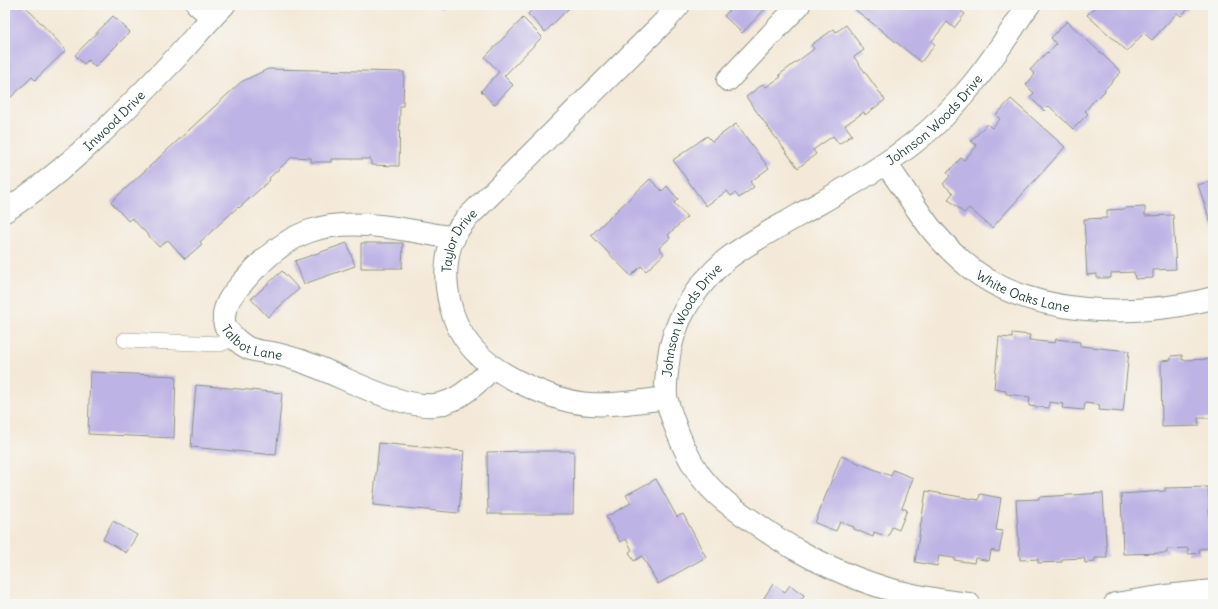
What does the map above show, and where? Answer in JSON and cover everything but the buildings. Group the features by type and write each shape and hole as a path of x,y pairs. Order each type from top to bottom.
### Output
{"street":[{"name":"Taylor Drive","path":"666,398 619,403 590,404 564,399 540,392 515,381 492,368 477,354 463,337 458,327 450,305 446,271 450,248 466,218 666,20 679,5"},
{"path":"728,80 799,5"},
{"name":"Johnson Woods Drive","path":"969,604 910,595 843,573 798,551 721,499 693,466 680,440 666,398 666,376 669,352 678,320 693,296 707,278 728,259 751,243 886,164 931,129 966,93 986,68 1029,5"},
{"name":"Inwood Drive","path":"5,212 22,201 84,150 174,60 212,9"},
{"name":"White Oaks Lane","path":"886,164 920,214 942,241 978,273 999,287 1016,294 1032,300 1056,305 1104,310 1161,308 1190,304 1213,298"},
{"name":"Talbot Lane","path":"454,238 378,226 339,226 309,231 281,246 253,270 231,297 224,311 225,325 231,335 249,348 301,361 386,397 412,404 428,406 444,403 456,398 477,383 492,368"},
{"path":"1114,604 1172,595 1213,591"}],"lane":[{"path":"125,340 220,344 235,338"}]}
